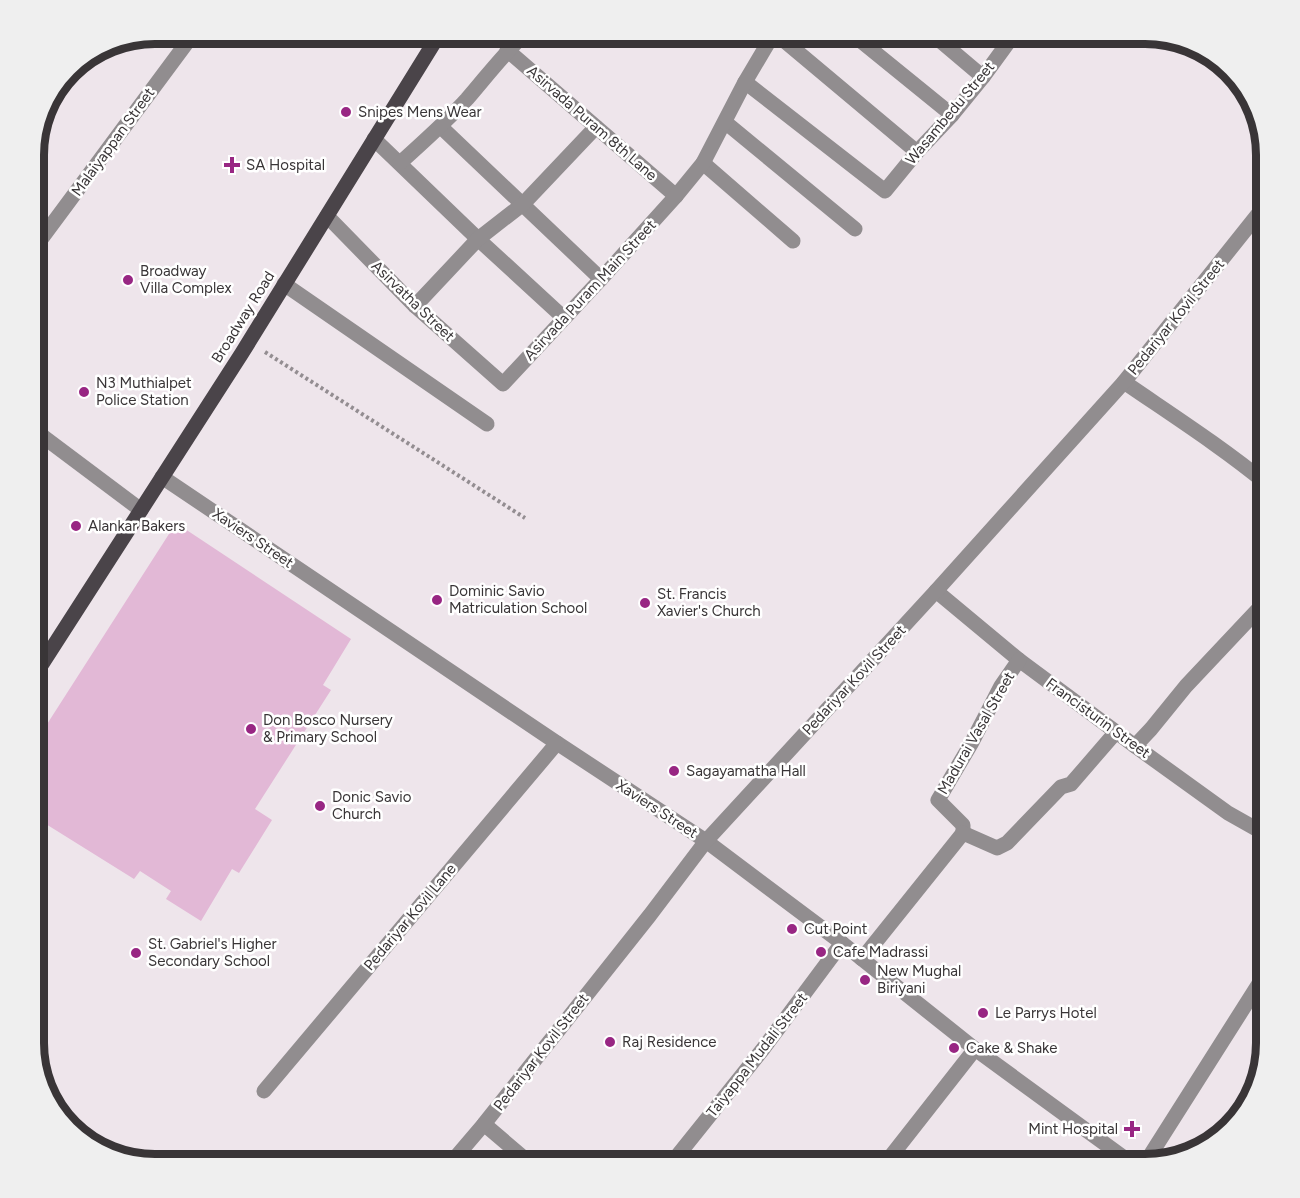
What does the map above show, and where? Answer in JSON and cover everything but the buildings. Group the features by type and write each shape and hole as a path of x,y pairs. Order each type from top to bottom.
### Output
{"main road":[{"name":"Broadway Road","path":"44,661 249,342 433,44"}],"street":[{"name":"Malaiyappan Street","path":"44,235 186,44"},
{"path":"400,163 441,127 514,44"},
{"name":"Asirvada Puram Main Street","path":"503,384 601,279 703,163 768,44"},
{"path":"787,44 917,152"},
{"path":"864,44 951,115"},
{"path":"944,44 982,77"},
{"name":"Wasambedu Street","path":"746,82 885,191 951,115 1006,44"},
{"name":"Asirvada Puram 8th Lane","path":"507,50 676,196"},
{"path":"725,122 855,229"},
{"path":"441,127 601,279"},
{"path":"415,306 478,239 523,204 596,127"},
{"path":"375,139 564,318"},
{"path":"703,163 793,241"},
{"name":"Asirvatha Street","path":"327,216 415,306 503,384"},
{"name":"Pedariyar Kovil Street","path":"458,1154 650,915 706,841 1124,382 1256,217"},
{"path":"284,284 488,424"},
{"path":"1124,382 1256,475"},
{"path":"44,437 141,510"},
{"name":"Xaviers Street","path":"162,477 556,743 706,841 842,943 975,1050 1119,1154"},
{"name":"Francisturin Street","path":"936,591 1019,660 1228,813 1256,829"},
{"path":"1135,746 1186,686 1256,612"},
{"name":"Madurai Vasal Street","path":"963,833 963,825 938,801 1001,686 1019,660"},
{"path":"862,959 963,833 998,848 1007,843 1061,787 1071,784 1116,732"},
{"name":"Pedariyar Kovil Lane","path":"264,1091 556,743"},
{"name":"Taiyappa Mudali Street","path":"679,1154 763,1049 842,943"},
{"path":"1151,1154 1256,995"},
{"path":"893,1154 975,1050"},
{"path":"484,1124 519,1154"}],"path":[{"path":"249,342 525,518"}],"shaded area":[{"name":"Don Bosco Nursery & Primary School","path":"176,523 351,639 323,685 331,690 255,809 272,820 239,873 232,869 201,921 166,899 171,891 140,871 134,879 44,823 44,729"}],"place":[{"name":"Snipes Mens Wear","path":"346,112"},
{"name":"SA Hospital","path":"232,165"},
{"name":"Broadway Villa Complex","path":"128,280"},
{"name":"N3 Muthialpet Police Station","path":"84,392"},
{"name":"Alankar Bakers","path":"76,526"},
{"name":"Dominic Savio Matriculation School","path":"437,600"},
{"name":"St. Francis Xavier's Church","path":"645,603"},
{"name":"Don Bosco Nursery & Primary School","path":"251,729"},
{"name":"Sagayamatha Hall","path":"674,771"},
{"name":"Donic Savio Church","path":"320,806"},
{"name":"Cut Point","path":"792,929"},
{"name":"Cafe Madrassi","path":"821,952"},
{"name":"St. Gabriel's Higher Secondary School","path":"136,953"},
{"name":"New Mughal Biriyani","path":"865,980"},
{"name":"Le Parrys Hotel","path":"983,1013"},
{"name":"Raj Residence","path":"610,1042"},
{"name":"Cake & Shake","path":"954,1048"},
{"name":"Mint Hospital","path":"1132,1129"}]}
